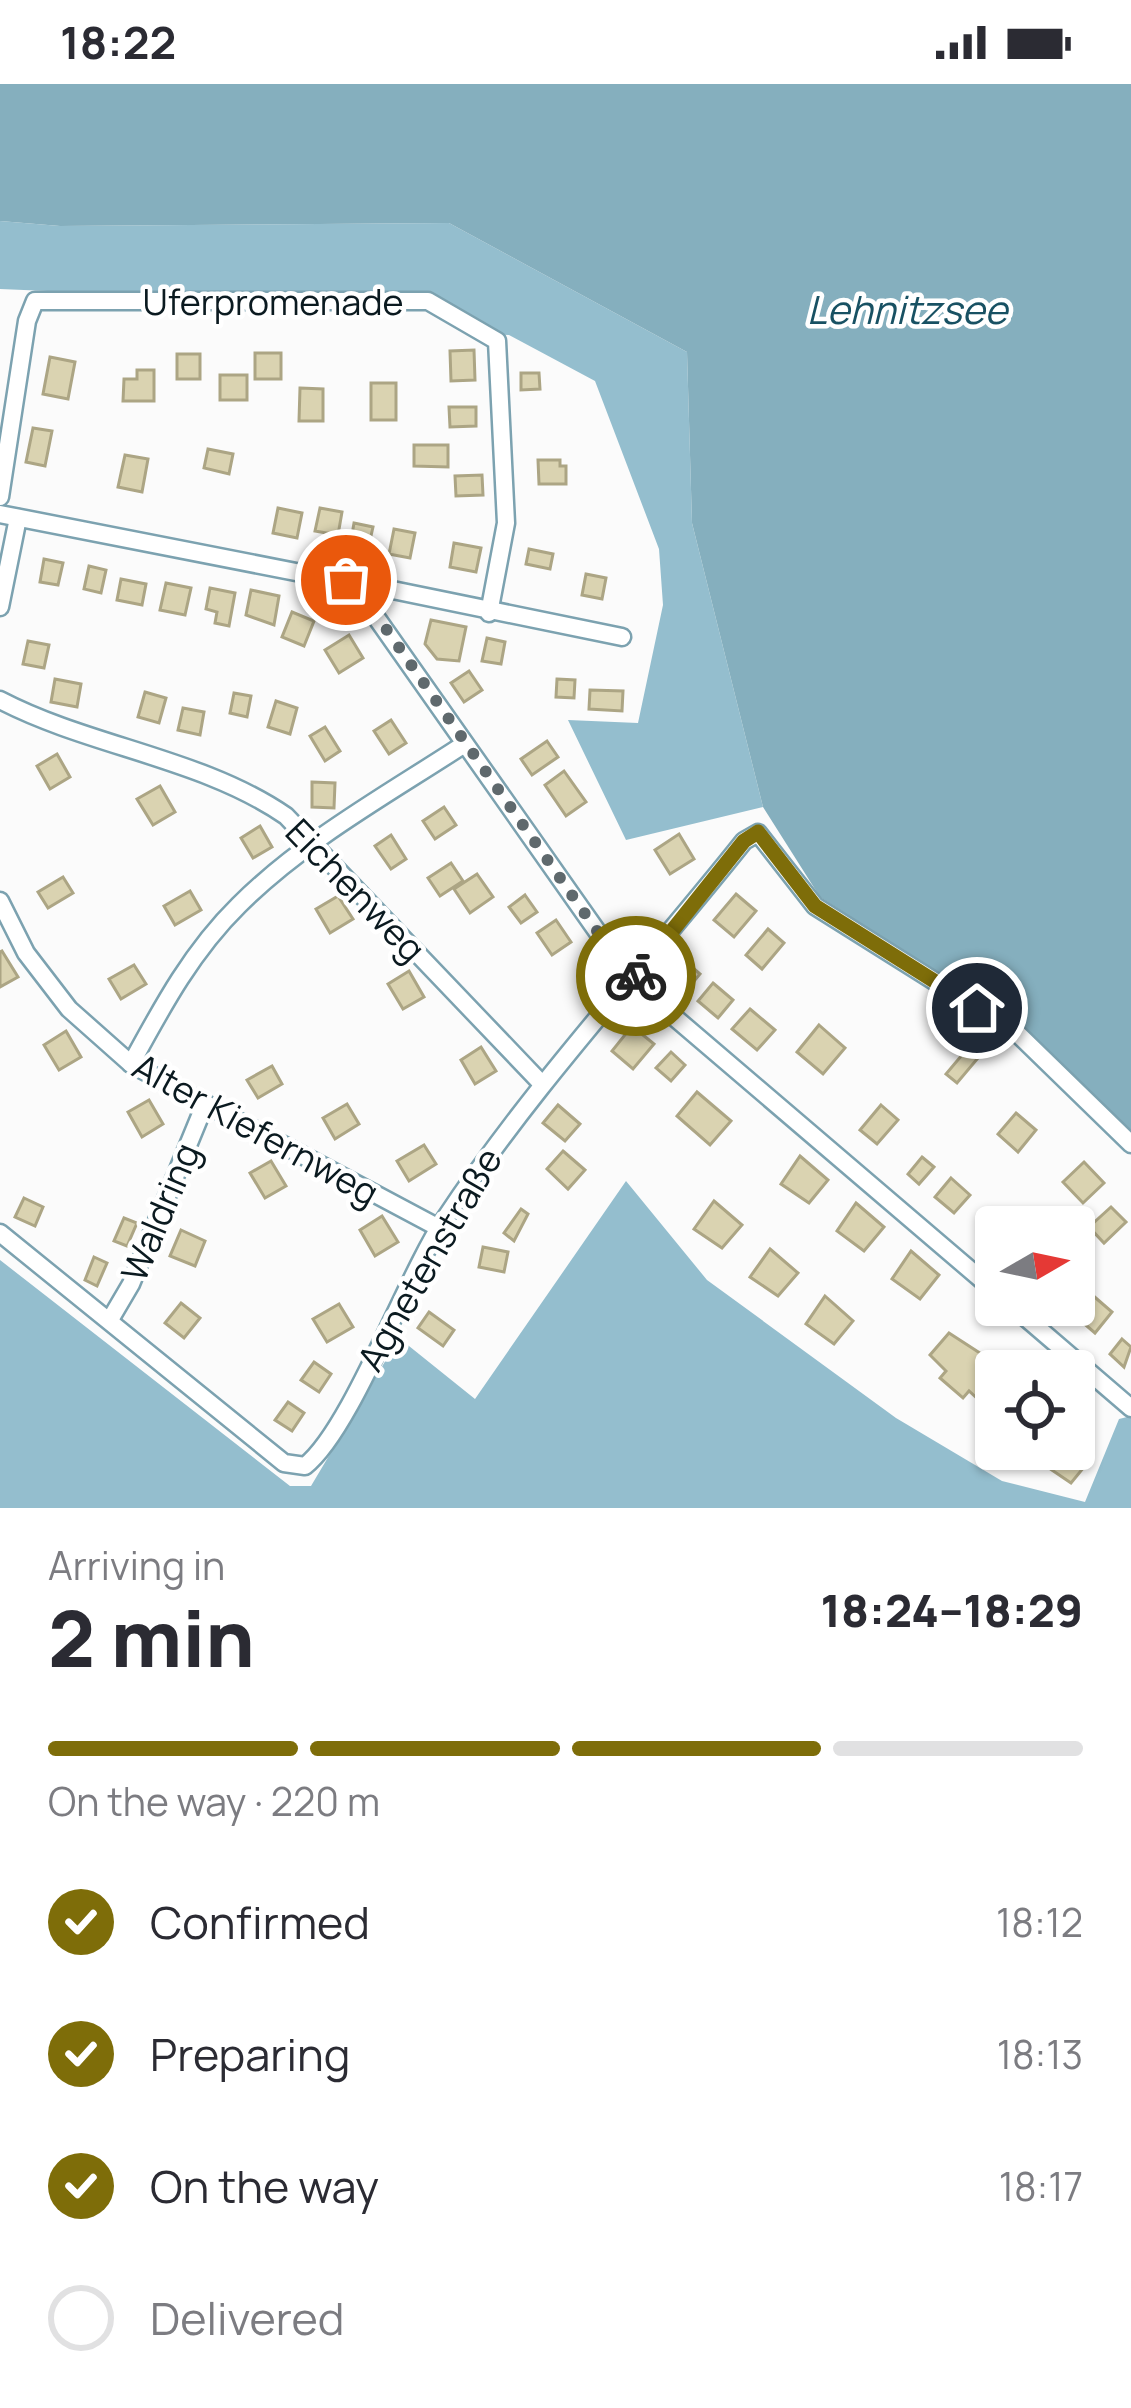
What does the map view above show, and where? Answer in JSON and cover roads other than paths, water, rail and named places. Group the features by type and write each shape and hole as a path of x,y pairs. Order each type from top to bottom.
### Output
{"street":[{"name":"Uferpromenade","path":"0,497 27,321 35,301 428,301 497,341 506,523 489,613"},
{"path":"0,607 9,516 341,578 361,593 632,981 975,1274"},
{"path":"361,593 370,586 622,637"},
{"name":"Eichenweg","path":"0,700 41,721 245,791 286,816 541,1083"},
{"path":"131,1064 176,981 237,906 315,844 463,745"},
{"name":"Agnetenstraße","path":"111,1318 294,1467 312,1460 439,1228 541,1083 632,981 744,841 758,832 815,906 1017,1033 1131,1144"},
{"name":"Alter Kiefernweg","path":"0,901 26,953 69,1009 131,1064 439,1228"},
{"name":"Waldring","path":"111,1318 131,1284 205,1104"},
{"path":"0,1233 111,1318"},
{"path":"1035,1326 1131,1408"}],"water":[{"name":"Lehnitzsee","path":"0,84 1131,84 1131,1132 1027,1030 820,897 763,807 692,523 687,352 449,223 60,226 0,221"}]}
